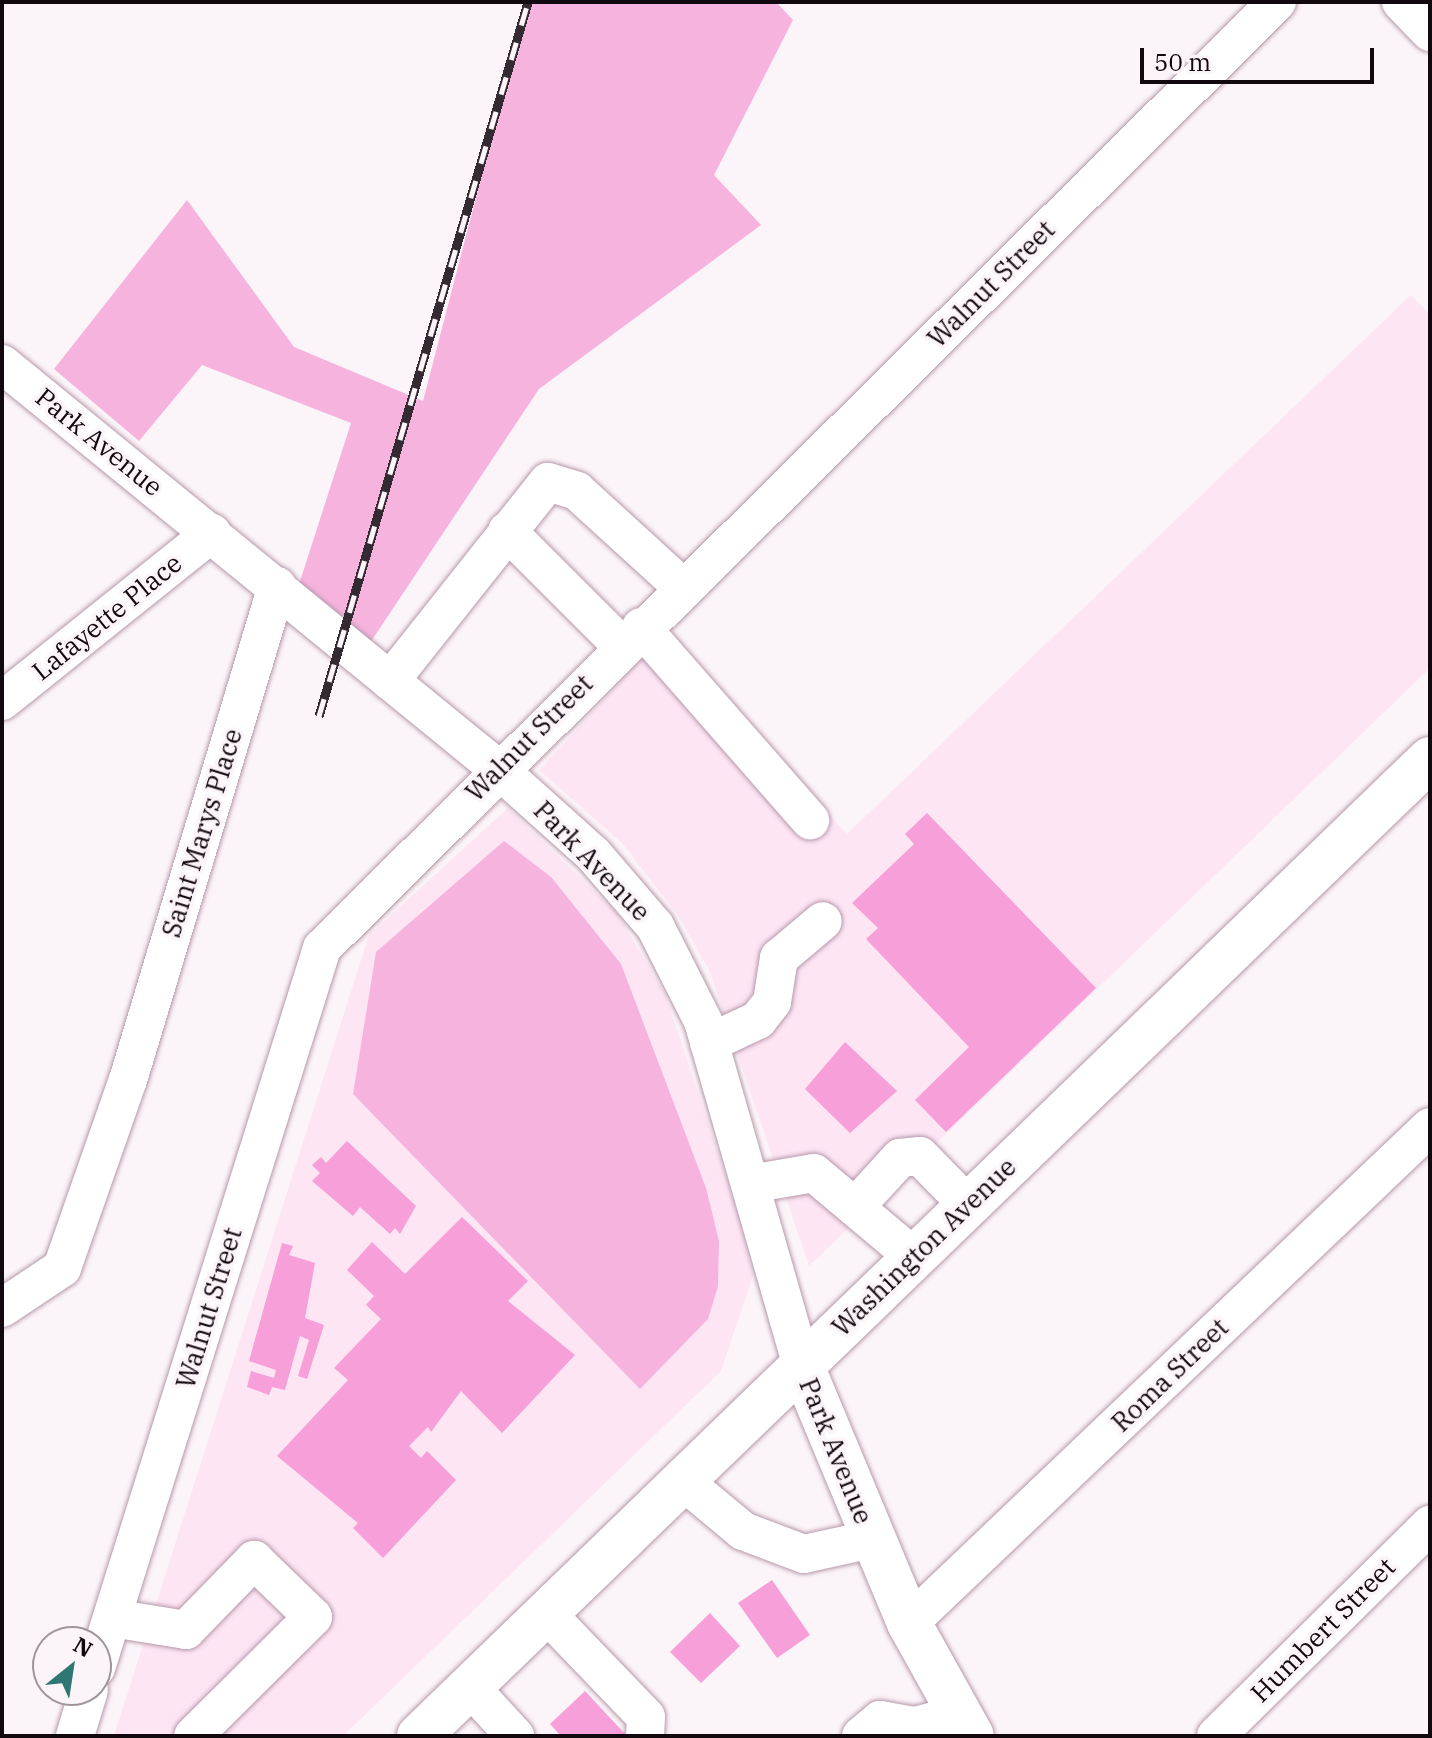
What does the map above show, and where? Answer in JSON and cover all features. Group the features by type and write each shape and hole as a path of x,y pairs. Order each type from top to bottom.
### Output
{"main road":[{"name":"Washington Avenue","path":"419,1736 1430,759"},
{"name":"Park Avenue","path":"802,1366 909,1623 966,1725"}],"street":[{"name":"Walnut Street","path":"109,1626 322,948 497,768 1277,2"},
{"path":"1401,2 1430,32"},
{"name":"Park Avenue","path":"2,364 497,768 593,854 655,926 709,1043 802,1366"},
{"path":"390,681 548,482 567,486 682,587"},
{"path":"507,531 631,637 810,820"},
{"name":"Lafayette Place","path":"2,701 212,533"},
{"name":"Saint Marys Place","path":"2,1308 62,1268 128,1080 277,586"},
{"path":"709,1043 758,1020 772,1002 779,958 823,921"},
{"name":"Roma Street","path":"909,1623 1430,1127"},
{"path":"855,1207 900,1158 920,1156 968,1205"},
{"path":"750,1184 814,1173 914,1257"},
{"path":"683,1481 743,1531 804,1554 872,1539"},
{"name":"Humbert Street","path":"1216,1736 1430,1525"},
{"path":"112,1618 186,1630 254,1560 313,1617 193,1736"},
{"path":"546,1613 646,1717 645,1736"},
{"path":"470,1687 515,1736"},
{"path":"75,1736 84,1706"},
{"path":"861,1736 880,1720 916,1731 966,1725"}],"shaded area":[{"path":"527,2 776,2 793,20 714,175 761,225 539,389 366,649 294,600 351,423 202,365 139,441 54,369 187,200 294,347 423,401"},
{"path":"1411,295 1430,315 1430,668 809,1266 710,972 680,918 622,843 539,770 660,639 847,834"},
{"path":"508,808 617,913 665,994 741,1221 753,1276 721,1371 343,1736 114,1736 369,935"},
{"path":"504,841 551,877 621,964 706,1188 719,1241 718,1286 708,1319 640,1389 353,1094 376,952"}],"building":[{"path":"927,813 1096,988 946,1132 915,1100 969,1047 866,939 878,928 852,903 914,844 905,834"},
{"path":"845,1042 897,1091 850,1133 805,1089"},
{"path":"347,1141 416,1206 400,1234 395,1228 390,1234 360,1207 353,1216 312,1181 320,1173 312,1165 321,1157 326,1163"},
{"path":"462,1217 528,1281 508,1301 575,1355 502,1433 461,1391 431,1432 428,1427 409,1446 421,1458 427,1451 456,1480 383,1558 353,1528 358,1523 277,1456 348,1380 334,1368 381,1319 366,1305 374,1296 347,1270 372,1242 405,1274"},
{"path":"282,1243 293,1246 289,1255 315,1263 305,1318 324,1325 307,1379 298,1376 309,1340 300,1336 285,1390 272,1387 269,1395 247,1387 251,1371 274,1378 276,1370 249,1361"},
{"path":"772,1580 810,1635 777,1658 738,1603"},
{"path":"710,1613 740,1646 701,1683 670,1652"},
{"path":"585,1691 627,1736 561,1736 550,1724"}],"railway":[{"path":"319,716 528,2"}]}
